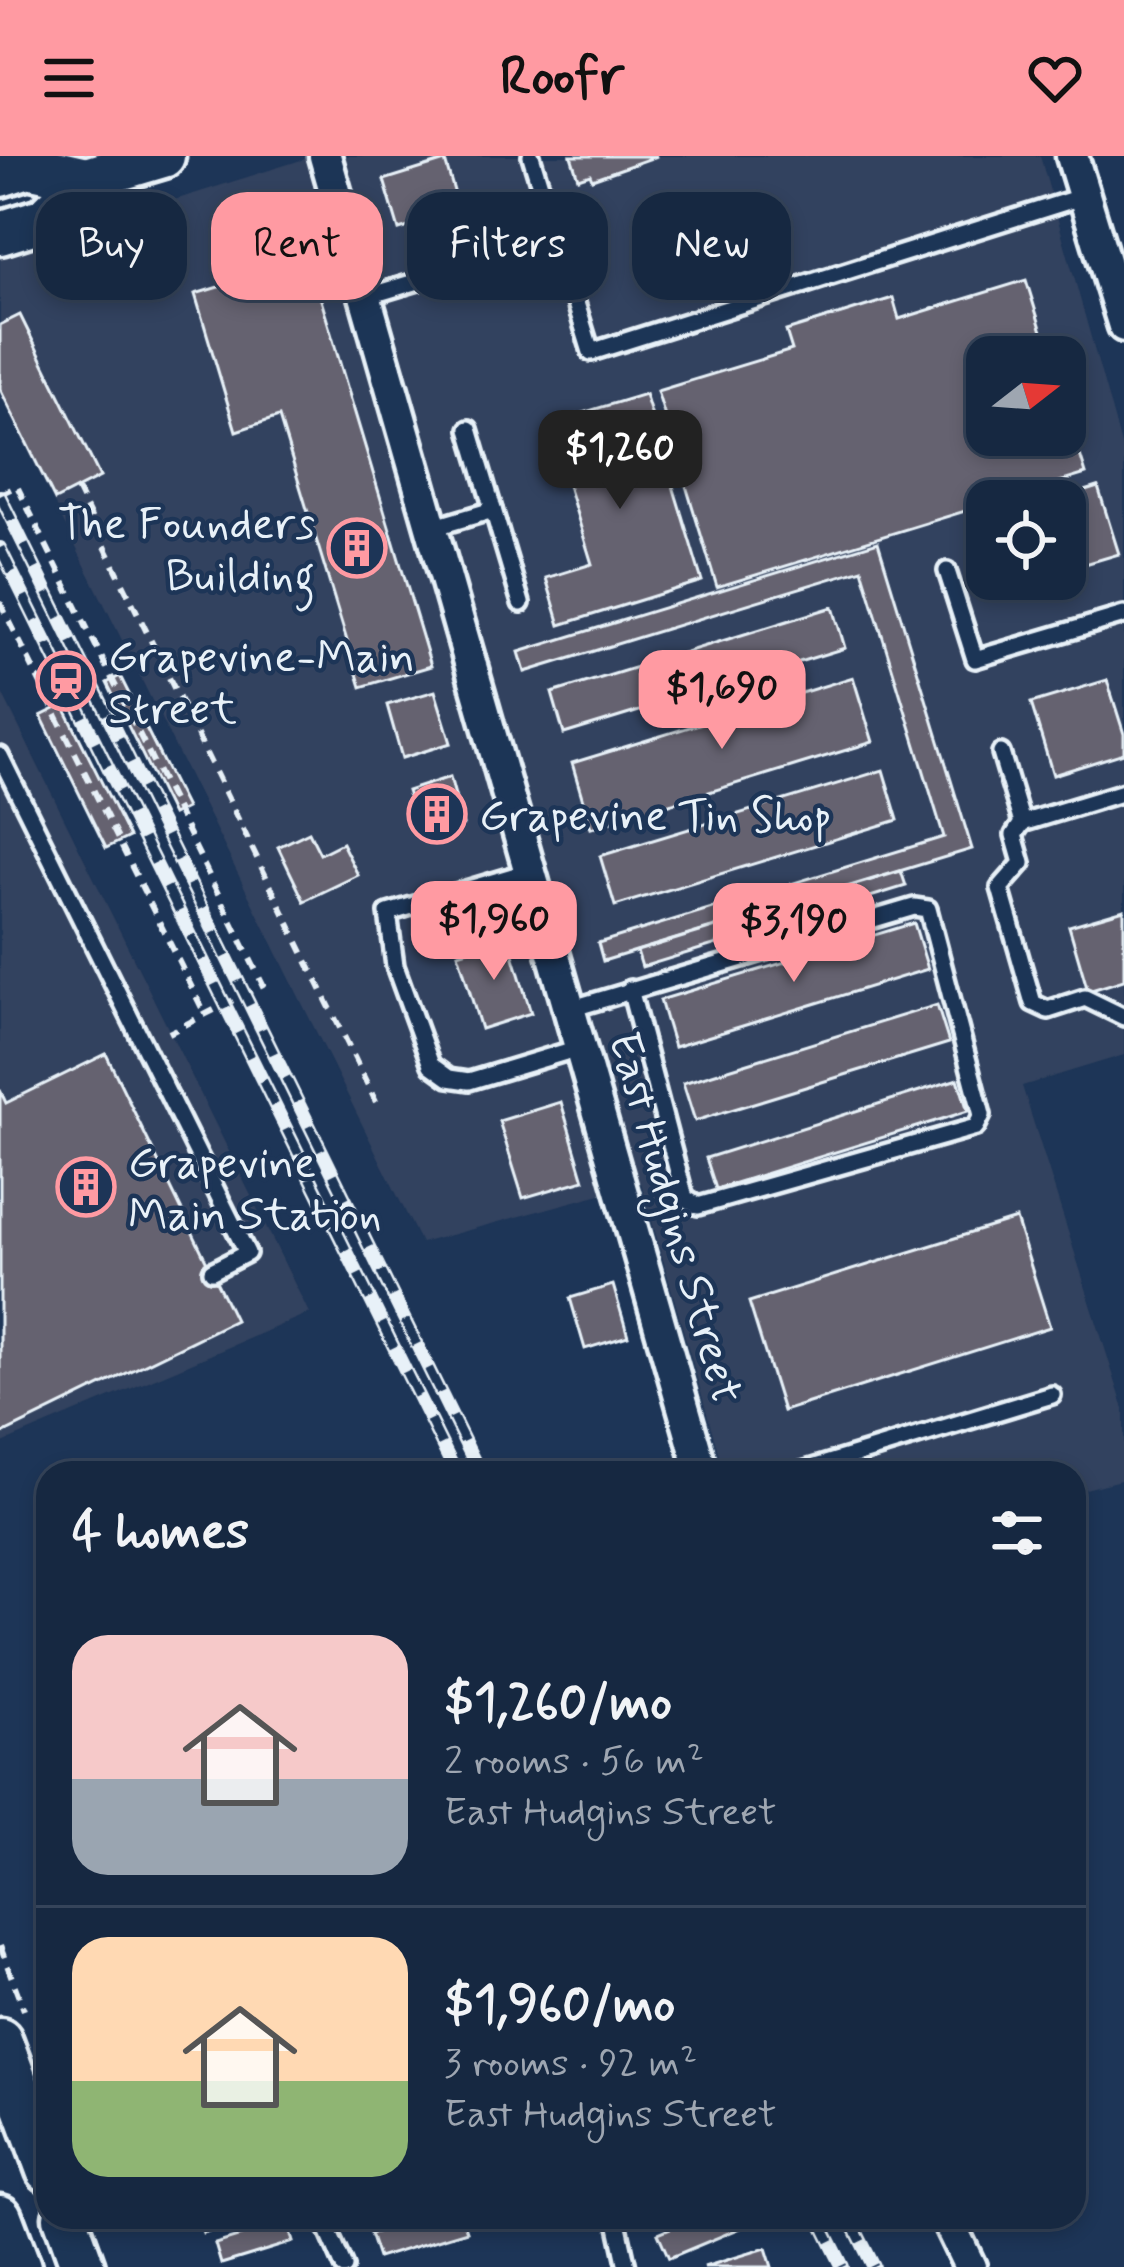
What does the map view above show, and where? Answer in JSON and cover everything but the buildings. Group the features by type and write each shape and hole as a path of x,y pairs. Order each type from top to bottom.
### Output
{"main road":[{"path":"0,233 45,219 86,179 163,156"},
{"path":"0,175 28,166 86,179"},
{"path":"0,2040 36,2106"},
{"path":"0,2217 20,2267"},
{"path":"68,2229 77,2266"}],"street":[{"name":"East Hudgins Street","path":"325,156 335,192"},
{"path":"1072,156 1124,326"},
{"name":"East Hudgins Street","path":"366,300 699,1461"},
{"path":"952,2229 970,2267"}],"lane":[{"path":"531,156 590,352 1084,196"},
{"path":"469,429 521,603"},
{"path":"432,528 493,510"},
{"path":"947,571 975,659 1124,615"},
{"path":"1001,753 1022,824"},
{"path":"0,756 247,1253 212,1271"},
{"path":"1124,792 1022,824 1014,835 1022,863 1000,888 1033,1003 1048,1010 1085,998 1124,1017"},
{"path":"530,871 388,913 395,966 431,1066 449,1078 470,1082 582,1047"},
{"path":"570,1010 630,989 914,907 928,909 982,1115 976,1127 698,1206 685,1198 630,989"},
{"path":"835,1461 1052,1395"},
{"path":"327,2229 344,2267"},
{"path":"619,2229 627,2267"}],"path":[{"path":"0,494 17,486 263,985 169,1033"},
{"path":"77,489 376,1102"},
{"path":"0,602 205,1014"}],"shaded area":[{"path":"314,156 1040,156 1124,455 1124,1055 1022,1086 1124,1409 1124,1479 1086,1489 1086,1461 721,1461 641,1183 421,1243 0,394 0,255 36,244 36,300 187,300 187,196"},
{"path":"0,689 309,1313 0,1444"}],"railway":[{"path":"0,496 474,1461"},
{"path":"0,548 450,1461"},
{"path":"824,2229 843,2267"},
{"path":"855,2229 874,2267"}],"place":[{"name":"The Founders Building","path":"357,548"},
{"name":"Grapevine-Main Street","path":"66,681"},
{"name":"Grapevine Tin Shop","path":"437,814"},
{"name":"Grapevine Main Station","path":"86,1187"}]}
